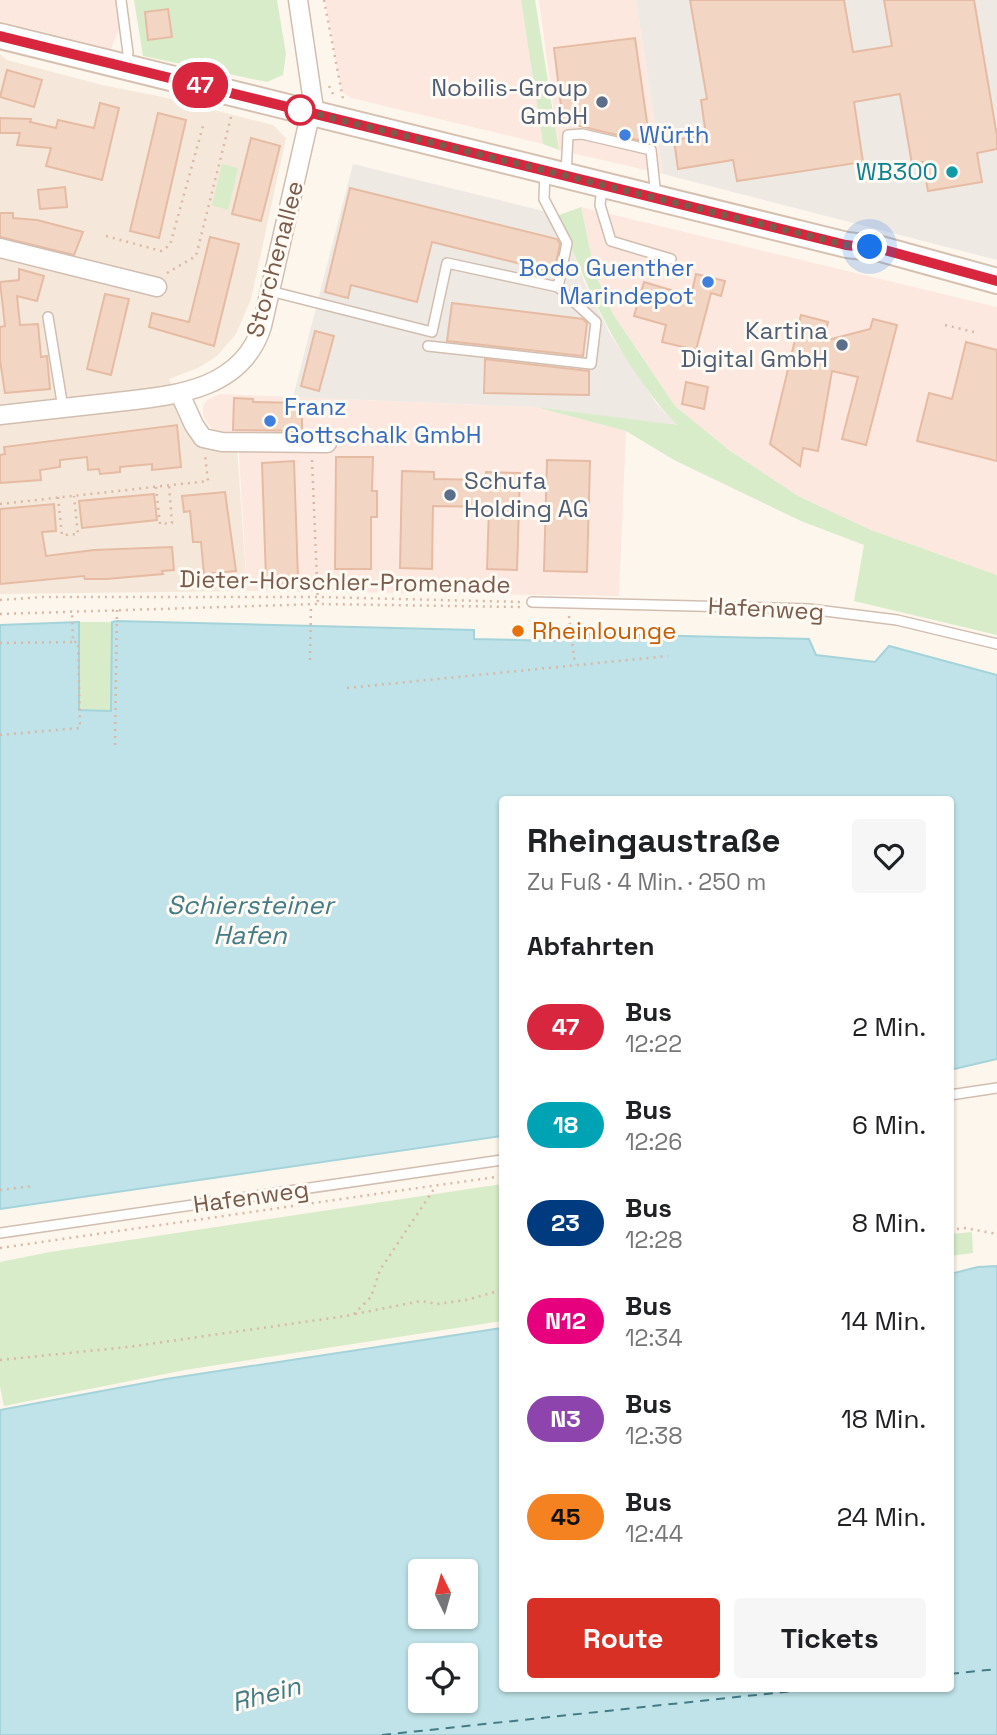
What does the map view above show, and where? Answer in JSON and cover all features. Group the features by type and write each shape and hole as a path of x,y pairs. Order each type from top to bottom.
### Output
{"main road":[{"path":"0,36 846,245 890,260 912,260 997,281"}],"street":[{"name":"Storchenallee","path":"0,415 180,394 221,378 251,349 259,335 312,113 312,84 298,0"},
{"path":"0,248 157,287"},
{"path":"180,394 203,438 222,442 327,443"}],"lane":[{"path":"121,0 128,53 125,67"},
{"path":"558,287 568,243 544,199 568,135 582,134 651,150 657,198"},
{"path":"603,185 600,205 611,242 671,260"},
{"path":"270,291 432,332 447,263 558,287 596,322 591,364 428,346"},
{"path":"48,317 63,408"},
{"name":"Hafenweg","path":"532,602 809,609 897,620 997,644"},
{"path":"954,1094 997,1088"},
{"name":"Hafenweg","path":"0,1233 499,1160"}],"path":[{"path":"324,0 343,102"},
{"path":"157,287 169,270 196,256 233,108"},
{"path":"106,236 161,251 170,245 203,126"},
{"path":"945,325 974,332"},
{"path":"0,504 208,481 203,438"},
{"path":"312,463 318,604"},
{"path":"156,487 160,524 172,523 168,485"},
{"path":"58,497 62,535 78,534 74,496"},
{"name":"Dieter-Horschler-Promenade","path":"0,600 318,594 532,602"},
{"name":"Dieter-Horschler-Promenade","path":"0,614 311,604 527,607 532,602"},
{"path":"310,660 311,604"},
{"path":"115,745 117,609"},
{"path":"72,610 73,642"},
{"path":"569,615 575,665"},
{"path":"0,643 78,642 80,728 0,735"},
{"path":"347,688 668,656"},
{"path":"0,1248 499,1176"},
{"path":"0,1190 33,1186"},
{"path":"353,1315 371,1297 380,1270 436,1186"},
{"path":"954,1229 965,1228 997,1234"},
{"path":"0,1360 128,1347 353,1315 421,1301 437,1304 466,1300 499,1291"}],"shaded area":[{"path":"0,0 116,0 119,29 111,49 0,21"},
{"path":"325,0 521,0 543,144 351,98 343,93"},
{"path":"539,0 636,0 663,174 559,150"},
{"path":"636,0 997,0 997,260 663,174"},
{"path":"0,54 7,60 102,85 273,125 286,138 251,299 236,334 217,356 198,368 169,379 191,427 237,447 247,591 0,594"},
{"path":"353,164 559,215 586,286 610,334 656,403 678,426 536,407 293,397"},
{"path":"581,207 997,307 997,575 871,530 798,496 729,450 675,406 613,314 595,273"},
{"path":"220,394 536,407 626,431 619,596 247,591 238,436 212,429 203,417 203,406 207,400"}],"green space":[{"path":"134,0 277,0 286,54 283,75 267,82 143,56"},
{"path":"521,0 535,0 559,150 543,144"},
{"path":"222,164 238,168 228,210 212,205"},
{"path":"581,207 595,273 613,314 675,406 729,450 798,496 871,530 997,575 997,635 854,601 864,545 801,521 674,460 626,431 536,407 677,425 657,402 622,352 594,300 559,215"},
{"path":"79,622 112,622 112,711 79,711"},
{"path":"499,1184 499,1321 185,1370 4,1406 0,1387 0,1262 50,1252"},
{"path":"972,1232 973,1253 954,1255 954,1234"}],"water":[{"name":"Schiersteiner Hafen","path":"79,622 79,710 111,711 112,622 474,630 474,639 561,641 562,633 809,639 816,655 875,662 889,646 997,675 997,1059 954,1069 954,796 499,796 499,1136 0,1209 0,625"},
{"name":"Rhein","path":"997,1266 997,1735 0,1735 0,1410 166,1379 499,1328 499,1692 954,1692 954,1273"}],"building":[{"path":"690,0 844,0 853,52 892,46 884,0 974,0 997,136 997,149 977,153 982,182 928,191 923,162 912,164 900,94 854,102 863,162 737,181 733,160 678,169 674,140 706,135 701,100 707,99"},
{"path":"168,9 172,37 148,40 145,12"},
{"path":"635,38 650,143 563,122 554,48"},
{"path":"7,70 42,80 34,107 0,97"},
{"path":"100,103 119,108 102,180 46,166 51,148 17,145 20,133 0,133 0,118 31,119 30,122 56,128 58,120 94,128"},
{"path":"158,113 186,120 159,238 130,231"},
{"path":"251,138 280,146 261,221 232,214"},
{"path":"65,187 67,207 40,209 38,190"},
{"path":"350,188 557,239 560,244 554,272 432,242 417,302 351,285 348,298 325,292"},
{"path":"0,213 13,213 13,218 37,220 83,232 74,255 0,237"},
{"path":"210,237 239,244 214,346 149,327 152,313 189,322"},
{"path":"19,269 44,276 37,301 17,296 20,325 38,324 41,357 47,356 50,389 5,393 0,360 0,327 5,326 0,282 19,280"},
{"path":"696,274 725,281 721,296 711,293 696,350 662,342 666,325 634,316 644,282 691,296"},
{"path":"105,294 129,299 111,375 87,369"},
{"path":"452,303 583,319 587,323 583,356 447,341"},
{"path":"801,315 828,322 824,341 870,329 873,319 897,325 866,445 842,439 858,377 832,371 818,451 803,448 800,466 770,444"},
{"path":"315,331 334,336 319,391 301,386"},
{"path":"966,342 997,350 997,461 917,441 929,393 952,399"},
{"path":"485,359 589,371 589,395 484,393"},
{"path":"686,382 708,387 704,409 682,404"},
{"path":"234,398 253,399 253,402 302,403 302,431 233,430"},
{"path":"177,425 181,467 152,470 152,464 120,467 120,472 100,474 99,469 88,470 87,457 60,460 60,467 40,470 41,480 0,483 0,455 5,454 4,447"},
{"path":"336,457 373,457 372,491 377,491 377,517 371,517 371,569 335,569"},
{"path":"547,460 590,461 587,572 544,571"},
{"path":"294,461 298,579 294,579 294,584 270,585 270,579 266,579 262,463"},
{"path":"402,471 434,472 434,479 486,480 486,472 520,473 517,570 487,569 489,507 433,506 432,569 400,568"},
{"path":"225,492 236,571 204,574 201,542 193,542 190,511 184,512 182,496"},
{"path":"154,494 157,520 82,528 79,501"},
{"path":"54,504 56,531 42,532 46,556 94,550 172,547 174,570 162,571 163,574 106,579 85,579 84,576 0,584 0,509"}],"ferry route":[{"path":"954,1674 997,1669"},
{"path":"382,1735 784,1692"}],"bus line":[{"name":"47","path":"0,36 846,245 881,249 912,260 997,281"}],"place":[{"name":"Nobilis-Group GmbH","path":"602,102"},
{"name":"Würth","path":"625,135"},
{"name":"WB300","path":"952,172"},
{"name":"Bodo Guenther Marindepot","path":"708,282"},
{"name":"Kartina Digital GmbH","path":"842,345"},
{"name":"Franz Gottschalk GmbH","path":"270,421"},
{"name":"Schufa Holding AG","path":"450,495"},
{"name":"Rheinlounge","path":"518,631"}],"route":[{"path":"300,110 292,108 846,245 870,247"}]}
